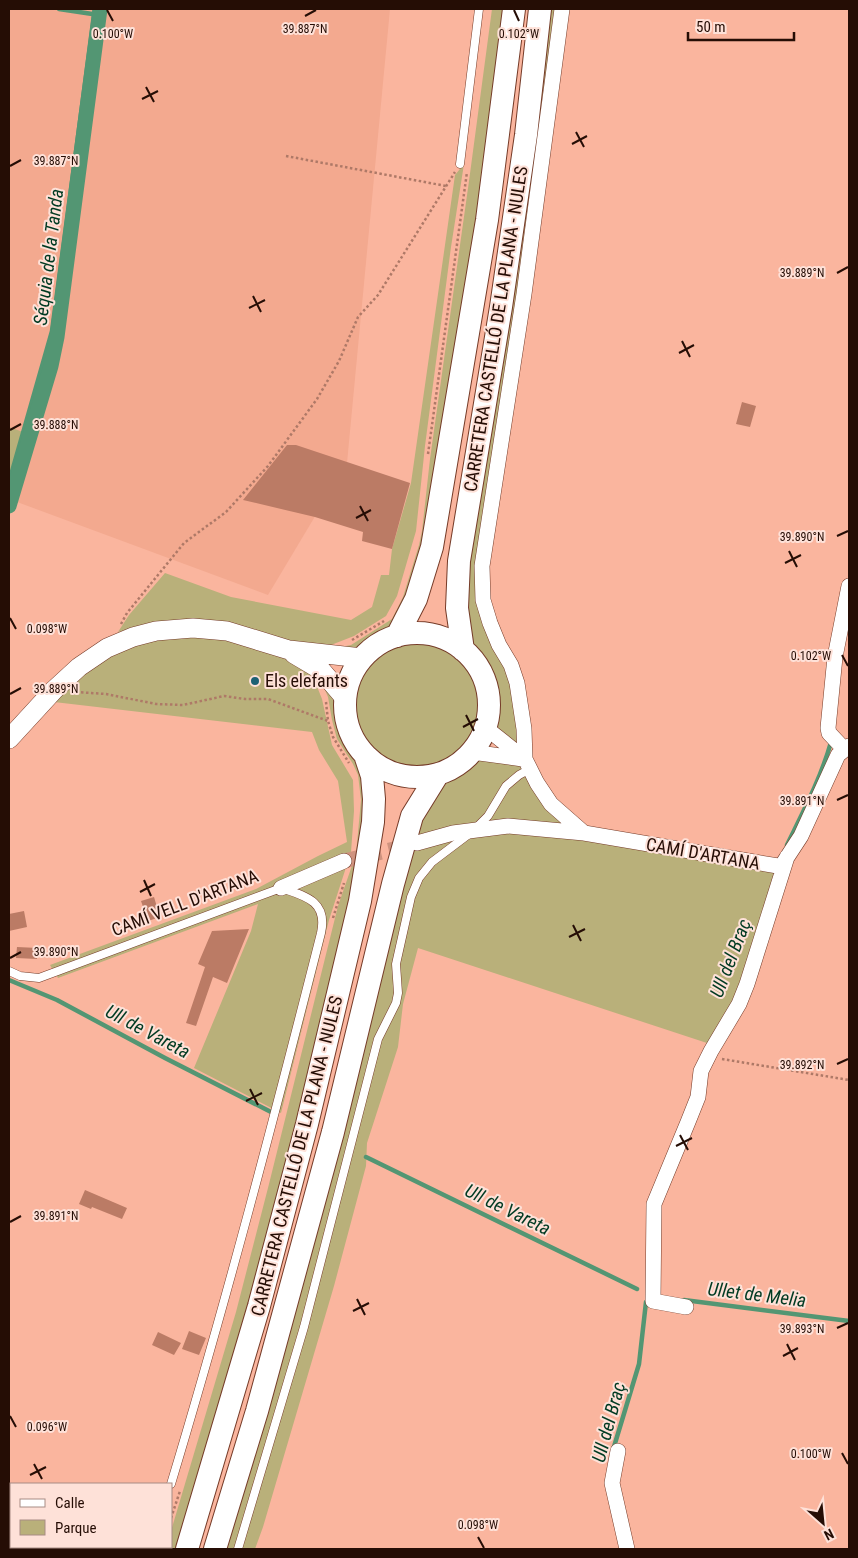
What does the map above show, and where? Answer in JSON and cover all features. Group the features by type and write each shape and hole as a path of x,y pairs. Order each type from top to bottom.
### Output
{"main road":[{"name":"CARRETERA CASTELLÓ DE LA PLANA - NULES","path":"397,636 416,599 432,547 485,229 514,9"},
{"name":"CARRETERA CASTELLÓ DE LA PLANA - NULES","path":"463,650 457,608 458,561 501,307 524,144 540,9"},
{"path":"420,633 443,638 463,650 481,672 489,699 486,728 472,752 457,765 438,774 413,778 388,772 366,758 348,730 344,697 350,676 362,658 378,644 397,636 420,633"},
{"name":"CARRETERA CASTELLÓ DE LA PLANA - NULES","path":"187,1549 261,1297 307,1124 360,901 373,822 372,776 366,758"},
{"name":"CARRETERA CASTELLÓ DE LA PLANA - NULES","path":"215,1549 257,1411 333,1132 393,884 412,816 438,774"}],"street":[{"path":"527,764 517,683 511,665 499,645 483,600 482,566 524,294 562,9"},
{"path":"846,748 830,733 828,728 835,657 849,586"},
{"path":"9,739 54,690 79,667 107,648 133,637 156,632 193,628 227,632 289,650 362,658"},
{"path":"289,650 321,670 344,697"},
{"path":"486,728 527,764 551,804 584,833"},
{"name":"CAMÍ D'ARTANA","path":"584,833 778,866 787,857 801,836 834,764 846,748"},
{"path":"472,752 527,764"},
{"path":"418,843 453,833 508,826 584,833"},
{"path":"686,1307 653,1301 654,1204 698,1096 702,1071 708,1057 739,1004 747,984 787,857"},
{"name":"CAMÍ VELL D'ARTANA","path":"281,888 344,861"},
{"path":"618,1451 612,1484 627,1549"}],"lane":[{"path":"460,164 479,9"},
{"path":"238,1549 304,1327 378,1039 396,1003 398,993 396,964 411,897 420,878 432,862 473,831 488,816 506,786 527,764"},
{"path":"171,1483 194,1409 275,1115 323,924 319,907 314,901 281,888"},
{"name":"CAMÍ VELL D'ARTANA","path":"9,971 20,976 39,978 281,888"}],"path":[{"path":"286,156 446,186"},
{"path":"107,648 127,613 184,543 226,512 268,466 318,399 339,360 358,317 378,295 460,164"},
{"path":"54,690 106,694 156,704 174,705 183,705 224,696 244,700 268,699 328,721"},
{"path":"708,1057 849,1080"}],"shaded area":[{"path":"9,9 390,9 347,463 268,595 9,499"}],"green space":[{"path":"492,9 506,9 448,414 412,588 391,627 369,639 358,649 336,648 351,645 392,619 403,597 419,545"},
{"path":"550,9 559,9 479,565 508,666 521,749 495,730 497,700 493,684 489,670 472,643 465,616 473,519"},
{"path":"464,164 451,247 416,531 397,596 386,616 354,636 326,647 291,641 245,628 156,623 118,632 129,615 165,573 231,597 351,620 372,607 381,575 389,575 392,549 411,483 455,175"},
{"path":"9,427 23,432 9,478"},
{"path":"202,637 232,641 260,649 288,659 315,672 314,679 322,699 332,745 353,780 354,811 351,852 329,920 281,1113 194,1068 251,931 258,904 58,978 50,965 256,889 347,842 338,781 319,750 312,732 54,702 100,661 122,649 150,641"},
{"path":"416,643 440,648 460,661 473,681 478,705 473,729 460,749 440,762 416,767 392,762 372,749 359,729 354,705 359,681 372,661 392,648"},
{"path":"322,683 334,698 338,726 363,773 366,828 300,1118 179,1549 166,1549 172,1548 172,1528 236,1312 338,906 356,854 361,800 358,775 337,739 328,697"},
{"path":"478,760 523,763 570,827 507,828 780,869 744,985 710,1044 418,948 403,1004 398,1047 367,1143 366,1166 334,1286 263,1527 255,1549 223,1549 405,865 431,798 446,780 462,772"}],"building":[{"path":"742,402 756,406 750,427 736,424"},
{"path":"287,445 296,445 410,483 392,549 362,541 363,532 315,517 243,500"},
{"path":"154,897 160,917 148,921 141,901"},
{"path":"24,911 27,927 9,931 9,914"},
{"path":"249,929 227,983 213,977 196,1026 186,1023 205,967 198,964 212,931"},
{"path":"17,947 38,948 37,959 16,958"},
{"path":"85,1190 127,1208 122,1219 79,1204"},
{"path":"189,1331 206,1338 199,1355 182,1349"},
{"path":"158,1332 181,1343 174,1355 152,1345"}],"waterway":[{"path":"59,9 99,15"},
{"path":"9,482 52,331 95,9"},
{"name":"Séquia de la Tanda","path":"9,506 51,366 57,337 100,9"},
{"name":"Ull del Braç","path":"787,845 817,782 831,742"},
{"name":"Ull de Vareta","path":"9,980 57,1000 271,1112"},
{"name":"Ull de Vareta","path":"366,1157 637,1289"},
{"name":"Ullet de Melia","path":"684,1300 849,1321"},
{"name":"Ull del Braç","path":"613,1450 639,1364 646,1302"}],"tunnel":[{"path":"344,861 411,845"}],"place":[{"name":"Els elefants","path":"255,681"}]}
